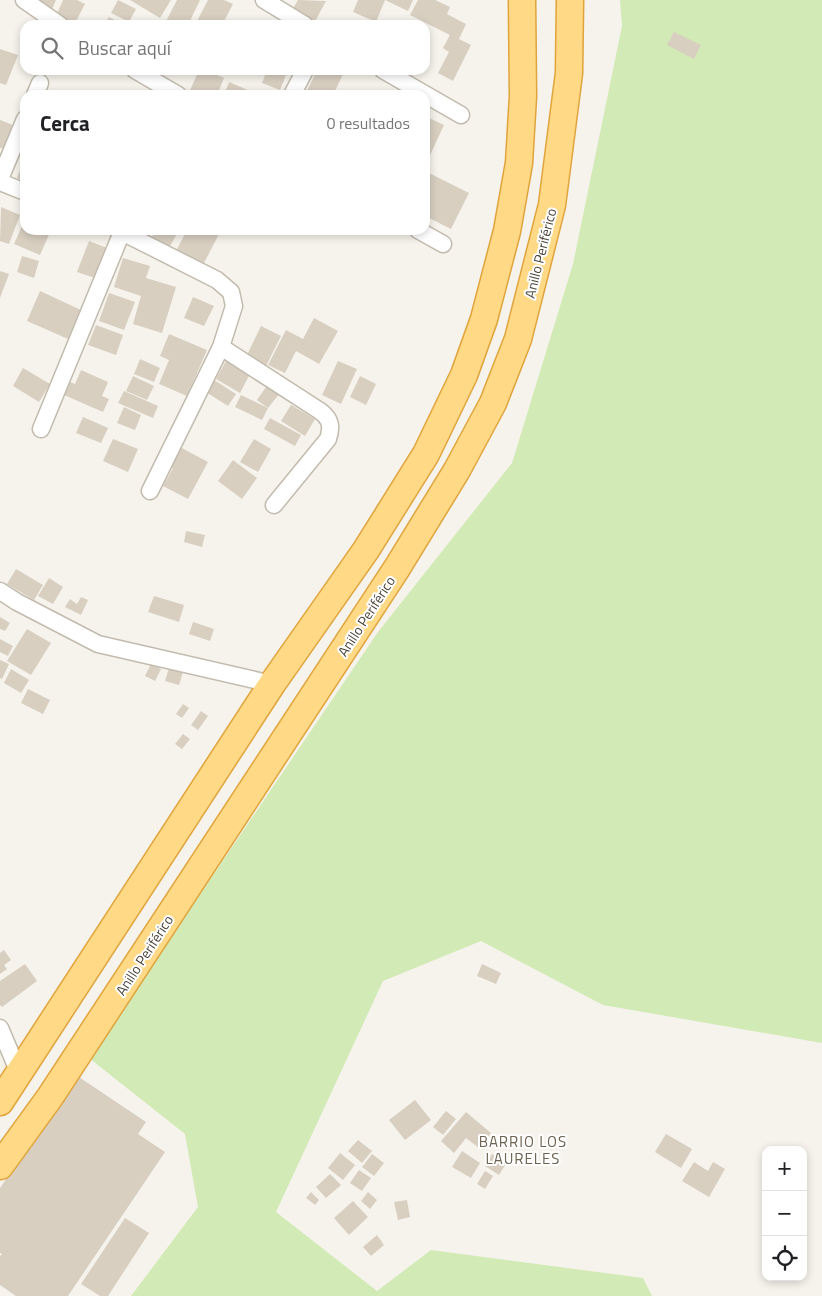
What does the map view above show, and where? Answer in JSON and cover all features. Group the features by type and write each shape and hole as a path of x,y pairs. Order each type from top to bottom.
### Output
{"highway":[{"path":"0,1102 272,684 366,550 421,462 464,376 484,319 507,231 519,163 523,96 522,0"},
{"name":"Anillo Periférico","path":"0,1166 50,1097 397,568 457,470 493,403 518,339 552,205 569,73 570,0"}],"street":[{"path":"24,0 53,20"},
{"path":"264,0 297,20"},
{"path":"144,75 169,90"},
{"path":"295,90 302,75"},
{"path":"392,75 418,90"},
{"path":"430,97 461,115"},
{"path":"20,131 0,180 20,190"},
{"path":"41,429 118,235"},
{"path":"128,235 217,280 231,292 234,306 221,347 150,491"},
{"path":"427,235 444,244"},
{"path":"221,347 320,411 330,422 331,430 328,439 274,505"},
{"path":"0,591 17,602 98,644 272,684"},
{"path":"0,1028 20,1073"}],"green space":[{"path":"620,0 822,0 822,1043 603,1005 481,941 383,981 276,1212 377,1291 431,1250 643,1278 652,1296 131,1296 198,1207 185,1134 89,1058 378,632 512,463 573,264 622,26"}],"building":[{"path":"38,0 56,0 50,14"},
{"path":"63,0 77,0 85,4 77,20 58,20 55,18"},
{"path":"118,0 136,9 130,20 125,20 111,13"},
{"path":"130,0 171,0 160,18"},
{"path":"177,0 200,0 190,20 167,20"},
{"path":"208,0 224,0 233,4 225,20 198,20"},
{"path":"298,0 326,1 316,20 300,20 289,16"},
{"path":"358,0 385,0 377,20 371,20 353,12"},
{"path":"385,0 413,0 408,11"},
{"path":"418,0 435,0 450,7 447,14 466,24 459,39 471,45 453,81 438,73 449,52 443,48 450,35 430,25 430,20 420,20 410,15"},
{"path":"674,32 701,45 694,59 667,45"},
{"path":"0,49 18,55 6,85 0,83"},
{"path":"197,75 217,75 224,78 219,90 190,90"},
{"path":"265,75 286,75 280,90 262,83"},
{"path":"315,75 343,75 335,90 307,90"},
{"path":"229,82 248,90 226,90"},
{"path":"430,118 444,125 430,155"},
{"path":"0,120 13,125 4,149 0,148"},
{"path":"430,174 469,193 451,229 430,218"},
{"path":"1,207 20,215 9,244 0,241"},
{"path":"20,230 20,235 49,235 40,255 14,244"},
{"path":"153,235 176,235 169,248 151,239"},
{"path":"184,235 218,235 202,267 175,253"},
{"path":"89,241 107,248 95,278 77,272"},
{"path":"22,256 39,261 34,278 17,272"},
{"path":"123,258 150,266 146,278 176,287 162,333 133,324 141,296 114,287"},
{"path":"0,271 9,274 0,298"},
{"path":"40,291 81,310 68,339 27,321"},
{"path":"109,293 135,302 124,330 99,321"},
{"path":"193,297 214,306 204,326 184,318"},
{"path":"314,318 338,331 319,364 296,351 285,373 268,365 286,330 303,339"},
{"path":"96,325 123,335 116,355 88,345"},
{"path":"261,326 281,336 266,366 246,357"},
{"path":"169,334 207,350 187,396 159,384 169,360 160,356"},
{"path":"140,359 160,368 154,382 134,374"},
{"path":"226,361 250,374 240,393 216,379"},
{"path":"338,361 357,369 341,404 322,395"},
{"path":"23,368 50,384 39,402 13,386"},
{"path":"81,370 108,382 102,396 109,399 103,412 64,395 70,382 75,384"},
{"path":"133,376 154,386 147,400 126,391"},
{"path":"360,376 376,384 366,405 350,397"},
{"path":"214,380 236,394 228,406 206,392"},
{"path":"268,384 280,393 268,408 257,400"},
{"path":"124,391 158,406 153,418 118,403"},
{"path":"241,395 268,408 262,420 235,407"},
{"path":"291,405 315,419 305,436 281,421"},
{"path":"124,407 141,415 135,430 117,423"},
{"path":"83,417 108,428 101,443 76,433"},
{"path":"270,418 301,435 295,446 264,429"},
{"path":"113,439 138,449 128,472 103,461"},
{"path":"254,439 271,449 258,472 240,462"},
{"path":"178,446 208,462 188,499 163,486 173,468 167,466"},
{"path":"233,460 257,478 242,499 218,481"},
{"path":"186,531 205,535 202,547 184,542"},
{"path":"16,569 43,585 34,600 7,584"},
{"path":"49,578 63,587 53,604 38,596"},
{"path":"154,596 184,605 179,622 148,612"},
{"path":"81,597 88,600 81,615 65,607 70,599 77,604"},
{"path":"0,617 10,623 5,631 0,629"},
{"path":"193,622 214,629 210,641 189,634"},
{"path":"27,629 51,643 31,675 7,661"},
{"path":"0,639 13,646 8,656 0,652"},
{"path":"0,660 9,664 2,679 0,678"},
{"path":"151,664 161,669 155,681 145,676"},
{"path":"169,668 183,672 179,685 165,681"},
{"path":"11,669 29,680 21,693 4,683"},
{"path":"28,689 50,700 43,714 21,703"},
{"path":"183,704 189,708 182,718 176,714"},
{"path":"201,711 208,716 198,730 191,725"},
{"path":"183,734 190,739 182,749 175,744"},
{"path":"4,950 11,960 4,965 7,969 0,974 0,953"},
{"path":"25,964 37,981 2,1007 0,1005 0,981"},
{"path":"482,964 501,973 496,984 477,976"},
{"path":"76,1075 146,1122 138,1134 165,1152 68,1296 16,1296 0,1285 0,1256 2,1254 0,1253 0,1188"},
{"path":"415,1100 431,1120 405,1140 389,1120"},
{"path":"446,1111 456,1119 443,1135 433,1127"},
{"path":"466,1112 491,1133 479,1148 466,1138 454,1153 441,1141"},
{"path":"666,1134 692,1149 681,1168 655,1152"},
{"path":"358,1140 372,1151 362,1163 348,1151"},
{"path":"462,1151 480,1163 471,1178 452,1167"},
{"path":"340,1153 355,1165 343,1180 328,1168"},
{"path":"372,1154 384,1163 374,1176 362,1167"},
{"path":"492,1154 507,1162 499,1175 485,1166"},
{"path":"694,1162 708,1171 713,1162 725,1169 709,1197 682,1181"},
{"path":"359,1170 371,1178 362,1191 350,1183"},
{"path":"485,1171 493,1176 485,1189 477,1184"},
{"path":"330,1174 341,1185 326,1198 316,1187"},
{"path":"311,1192 319,1200 315,1205 306,1198"},
{"path":"368,1192 377,1200 370,1209 361,1201"},
{"path":"407,1200 410,1217 398,1220 394,1202"},
{"path":"353,1201 368,1217 349,1235 334,1218"},
{"path":"125,1218 149,1233 108,1296 100,1296 81,1284"},
{"path":"377,1235 384,1245 371,1256 363,1247"}],"district":[{"name":"BARRIO LOS LAURELES","path":"523,1150"}]}
